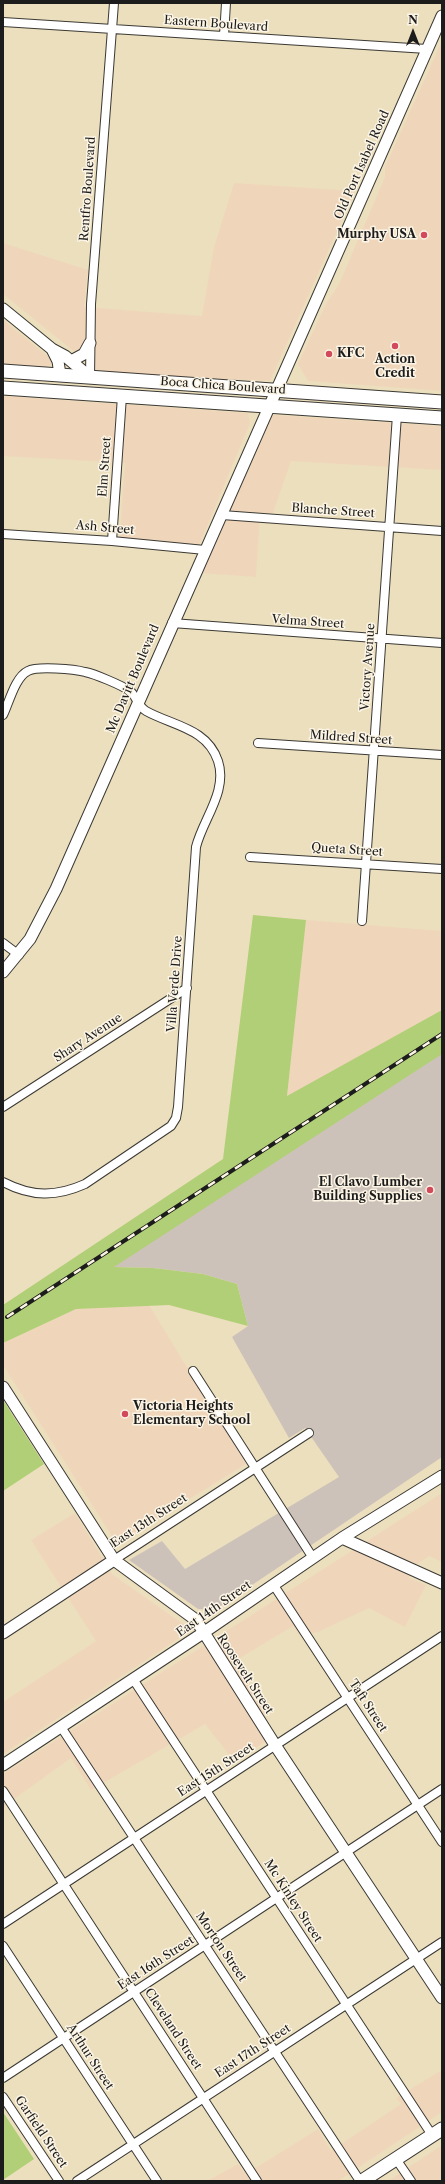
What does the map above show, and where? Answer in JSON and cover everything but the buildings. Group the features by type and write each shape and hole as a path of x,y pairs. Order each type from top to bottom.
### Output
{"main road":[{"name":"Boca Chica Boulevard","path":"3,371 442,402"},
{"name":"Boca Chica Boulevard","path":"3,388 442,418"},
{"path":"361,2181 437,2132"}],"street":[{"name":"Rentfro Boulevard","path":"90,376 91,304 114,3"},
{"path":"224,36 226,3"},
{"name":"Old Port Isabel Road","path":"276,390 442,16"},
{"name":"Eastern Boulevard","path":"3,22 427,49"},
{"path":"3,309 52,350 71,361 90,376"},
{"path":"71,361 84,354 90,343"},
{"path":"52,350 58,361 60,375"},
{"name":"Mc Davitt Boulevard","path":"3,972 19,955 30,939 56,889 276,390"},
{"name":"Elm Street","path":"112,541 122,396"},
{"name":"Victory Avenue","path":"362,921 397,415"},
{"name":"Blanche Street","path":"222,515 442,531"},
{"name":"Ash Street","path":"3,534 112,541 205,550"},
{"name":"Velma Street","path":"172,623 382,640 442,643"},
{"name":"Villa Verde Drive","path":"3,715 19,678 27,671 38,669 85,672 131,692 137,704 146,711 198,734 214,751 218,762 220,788 200,833 196,847 187,988 176,1118 171,1126 85,1184 70,1190 58,1194 41,1194 29,1192 3,1182"},
{"name":"Mildred Street","path":"258,743 374,752 442,755"},
{"name":"Queta Street","path":"250,856 442,869"},
{"path":"3,943 19,955"},
{"name":"Shary Avenue","path":"3,1107 187,988"},
{"path":"193,1370 313,1558"},
{"name":"Roosevelt Street","path":"3,1387 114,1560 196,1620 275,1745 442,1998"},
{"name":"East 13th Street","path":"3,1633 255,1466 309,1433"},
{"name":"East 14th Street","path":"3,1765 133,1680 342,1538 442,1476"},
{"path":"342,1538 442,1583"},
{"name":"Taft Street","path":"273,1584 442,1842"},
{"name":"East 15th Street","path":"3,1924 442,1636"},
{"name":"Mc Kinley Street","path":"133,1680 347,2004 437,2132"},
{"name":"Morton Street","path":"61,1727 361,2181"},
{"name":"East 16th Street","path":"3,2078 442,1789"},
{"name":"Cleveland Street","path":"3,1791 257,2181"},
{"name":"East 17th Street","path":"77,2181 442,1942"},
{"name":"Arthur Street","path":"3,1946 157,2181"},
{"name":"Garfield Street","path":"3,2097 59,2181"},
{"path":"396,2159 411,2181"}],"shaded area":[{"path":"442,41 442,391 308,381 298,364 326,304 339,284 385,177 385,167"},
{"path":"234,183 355,191 270,381 102,374 3,294 3,243 88,270 84,307 202,316 214,247"},
{"path":"3,320 55,362 45,368 3,365"},
{"path":"3,396 248,413 250,423 196,553 119,547 125,463 3,456"},
{"path":"273,415 442,426 442,470 291,461 273,513 260,513 256,577 201,573"},
{"path":"306,920 442,931 442,1010 287,1097"},
{"path":"442,1052 442,1457 215,1610 198,1609 129,1560 162,1541 185,1569 339,1477 305,1428 289,1438 232,1337 248,1326 237,1284 203,1274 153,1268 113,1267 365,1100"},
{"name":"Victoria Heights Elementary School","path":"149,1305 246,1464 117,1544 3,1365 3,1343 76,1309"},
{"path":"442,1493 442,1562 429,1556 416,1565 409,1578 426,1585 405,1627 369,1608 318,1632 300,1636 293,1626 238,1659 275,1736 234,1761 205,1724 91,1790 71,1758 3,1807 3,1774"},
{"path":"75,1513 112,1574 183,1624 187,1633 3,1754 3,1702 96,1641 31,1540"},
{"path":"442,2070 442,2112 338,2181 207,2181 238,2164 246,2174 318,2129 331,2151 401,2104 396,2098"},
{"path":"442,2145 442,2181 388,2181"}],"green space":[{"path":"253,915 306,920 287,1096 442,1010 442,1054 114,1267 153,1268 203,1274 237,1284 248,1326 169,1305 76,1309 3,1343 3,1305 223,1159"},
{"path":"3,1400 44,1464 3,1491"},
{"path":"3,2112 34,2159 3,2180"}],"railway":[{"path":"7,1317 442,1034"}],"place":[{"name":"Murphy USA","path":"424,235"},
{"name":"Action Credit","path":"395,346"},
{"name":"KFC","path":"329,354"},
{"name":"El Clavo Lumber Building Supplies","path":"430,1190"},
{"name":"Victoria Heights Elementary School","path":"125,1414"}]}
